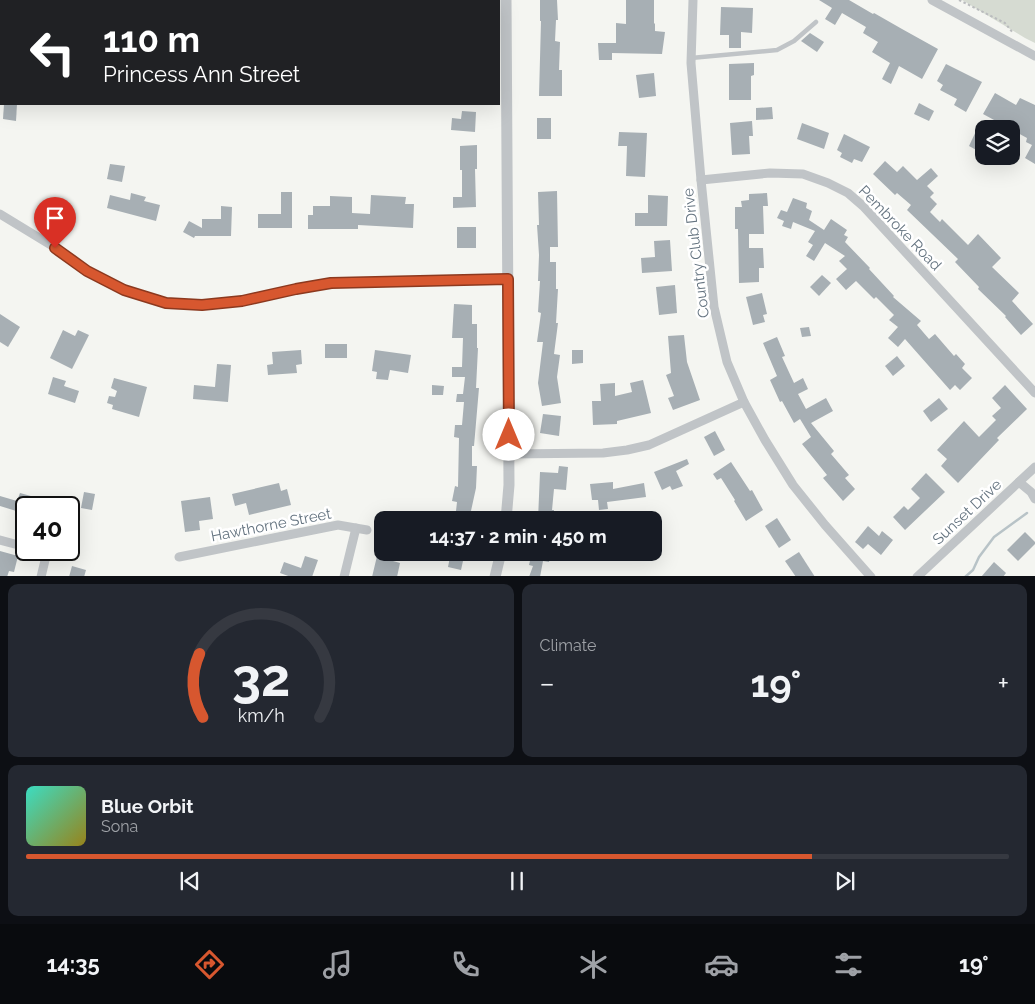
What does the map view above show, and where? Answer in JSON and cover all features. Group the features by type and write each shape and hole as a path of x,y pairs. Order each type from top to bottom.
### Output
{"street":[{"path":"506,0 509,454 507,511"},
{"name":"Country Club Drive","path":"693,0 692,58 701,180 714,307 727,362 744,402 793,484 831,532 871,576"},
{"path":"932,0 1035,56"},
{"name":"Pembroke Road","path":"701,180 770,174 803,174 848,193 864,206 1035,393"},
{"path":"0,214 64,253 87,271 124,290 166,303 202,305 242,301 331,283 508,279"},
{"path":"509,454 603,453 627,450 649,445 744,402"},
{"name":"Sunset Drive","path":"917,576 1035,467"},
{"path":"1019,482 1031,492 1035,499"},
{"name":"Hawthorne Street","path":"179,557 338,525 367,530"},
{"path":"344,576 356,528"},
{"path":"0,540 15,544"},
{"path":"41,576 42,561"},
{"path":"495,576 499,561"}],"lane":[{"path":"692,58 777,50 794,41 816,22"}],"path":[{"path":"958,0 1005,23 1015,36"}],"shaded area":[{"path":"962,0 1035,0 1035,43 1025,38"}],"building":[{"path":"540,0 557,0 558,20 556,20 555,41 560,42 559,70 562,70 562,96 539,96"},
{"path":"626,0 654,0 655,31 665,32 662,54 612,53 612,60 599,60 598,43 616,43 616,23 626,24"},
{"path":"819,0 849,0 938,49 922,79 899,66 891,84 882,79 890,63 872,52 878,42 863,33 866,27 842,13 835,25 825,19 832,8"},
{"path":"721,7 753,8 752,33 741,32 741,48 729,48 729,35 720,35"},
{"path":"810,33 824,42 817,52 801,41"},
{"path":"754,63 754,75 751,76 751,100 729,100 729,64"},
{"path":"946,64 982,82 966,112 954,105 957,99 940,90 943,85 937,81"},
{"path":"654,73 656,96 639,98 636,75"},
{"path":"995,93 1016,105 1020,98 1035,105 1035,164 1025,158 1032,145 1026,142 1027,138 1020,134 1020,120 994,120 983,114"},
{"path":"919,103 934,111 929,121 914,114"},
{"path":"4,105 17,105 16,121 3,119"},
{"path":"772,107 773,119 756,120 756,108"},
{"path":"462,111 476,112 475,132 451,130 452,118 461,119"},
{"path":"537,118 551,118 551,139 537,139"},
{"path":"752,121 753,136 749,136 750,154 732,155 730,123"},
{"path":"802,123 829,133 824,149 797,139"},
{"path":"619,132 647,133 645,177 626,176 627,146 618,146"},
{"path":"975,133 975,149 969,146"},
{"path":"844,134 870,147 862,162 854,159 852,163 840,157 842,153 837,150"},
{"path":"477,145 477,169 475,169 476,207 453,208 453,197 462,197 460,146"},
{"path":"885,161 897,172 903,166 917,180 931,168 938,176 927,186 934,193 930,197 937,204 930,212 940,222 942,219 968,245 978,234 1001,258 992,267 1019,293 1012,301 1033,324 1021,335 1006,316 978,289 979,287 955,262 958,259 907,210 911,205 897,193 895,195 873,174"},
{"path":"110,164 125,166 122,182 107,179"},
{"path":"557,191 558,247 550,247 550,262 556,262 556,289 558,289 556,323 558,323 554,354 560,355 557,377 561,403 542,406 538,383 543,342 537,342 541,313 538,312 540,281 538,281 538,192"},
{"path":"281,192 292,192 292,228 258,228 258,214 281,214"},
{"path":"131,193 146,197 144,201 160,205 156,221 107,208 110,195 130,200"},
{"path":"767,193 768,206 763,206 764,234 749,234 749,248 763,248 764,268 759,268 759,282 739,283 738,229 735,229 735,207 742,207 741,201 749,200 749,194"},
{"path":"371,195 406,197 405,204 414,204 413,228 358,225 358,229 308,229 308,215 313,215 313,206 330,206 330,196 352,197 352,213 370,214"},
{"path":"648,195 668,196 667,226 635,226 635,213 648,213"},
{"path":"793,198 807,203 806,208 812,211 809,220 824,230 831,219 847,230 844,235 848,237 845,242 870,268 893,297 921,321 917,325 929,339 935,334 954,356 956,354 965,364 962,368 972,378 960,390 955,385 950,390 905,339 898,347 888,338 898,327 889,320 894,315 876,297 874,299 856,281 846,290 836,279 847,269 839,261 845,256 825,243 814,261 806,256 813,245 808,242 815,231 793,222 791,229 782,226 784,221 777,218 781,210 787,212"},
{"path":"221,206 232,207 231,236 195,236 194,238 183,232 189,221 202,228 202,219 221,219"},
{"path":"457,227 476,227 476,248 457,248"},
{"path":"670,240 672,271 642,273 641,258 655,257 654,241"},
{"path":"822,275 831,283 819,296 810,287"},
{"path":"675,285 677,313 659,315 656,287"},
{"path":"762,293 767,314 763,315 765,322 753,325 746,297"},
{"path":"454,304 472,305 472,324 477,324 476,388 479,388 474,446 472,446 472,466 477,466 476,488 471,511 456,511 457,502 452,501 455,486 458,487 459,438 454,437 455,425 462,425 464,402 456,402 457,394 463,394 465,377 452,377 452,367 462,367 463,338 452,338"},
{"path":"0,314 20,327 8,347 0,342"},
{"path":"809,327 811,336 802,337 800,328"},
{"path":"63,330 75,336 78,330 89,335 72,369 50,358"},
{"path":"684,335 687,362 700,400 673,410 668,398 674,396 666,375 671,373 668,336"},
{"path":"777,337 785,356 782,357 794,383 803,378 808,389 798,394 806,409 826,398 833,411 811,423 834,451 831,454 849,475 845,478 855,489 843,501 823,478 827,475 802,444 811,437 800,419 794,423 782,401 780,402 770,380 777,376 763,343"},
{"path":"325,344 347,344 347,358 325,358"},
{"path":"301,350 302,364 296,365 297,373 268,375 267,365 273,364 272,352"},
{"path":"375,350 411,355 408,373 390,370 388,380 376,379 377,372 372,371"},
{"path":"572,350 583,350 583,363 572,364"},
{"path":"897,356 905,366 893,376 885,366"},
{"path":"217,364 231,365 228,402 193,399 194,385 215,387"},
{"path":"53,377 66,381 64,386 79,391 75,403 48,394"},
{"path":"114,378 147,387 139,417 112,409 113,405 107,403 109,396 115,397 117,391 111,388"},
{"path":"643,380 651,413 617,421 617,424 593,425 592,401 601,401 600,384 615,383 615,396 632,392 630,383"},
{"path":"432,385 444,386 443,395 432,395"},
{"path":"1005,385 1027,409 997,438 999,440 958,483 941,466 947,459 937,450 964,421 979,437 996,420 992,416 1001,408 992,398"},
{"path":"939,398 948,409 931,422 923,411"},
{"path":"543,414 561,416 559,436 540,433"},
{"path":"715,431 725,450 714,456 704,437"},
{"path":"687,459 689,464 676,471 683,486 672,490 670,486 662,490 654,472"},
{"path":"731,462 750,491 752,490 763,510 746,521 721,478 717,480 713,474"},
{"path":"559,466 568,467 566,490 554,489 552,510 554,511 538,511 540,472 558,473"},
{"path":"926,473 945,492 905,530 893,517 904,506 908,510 920,498 911,489"},
{"path":"613,482 613,489 644,483 646,497 607,502 608,509 599,510 598,500 592,500 590,484"},
{"path":"279,483 281,491 287,489 291,505 249,515 246,503 235,506 232,494"},
{"path":"84,492 95,494 92,510 81,508"},
{"path":"20,493 31,496 19,496"},
{"path":"0,496 15,500 15,511 0,506"},
{"path":"210,497 213,519 199,521 200,530 185,532 181,501"},
{"path":"777,518 791,540 779,548 765,526"},
{"path":"868,526 879,536 882,531 893,540 881,555 868,544 863,549 855,542"},
{"path":"1025,532 1035,544 1018,561 1007,550"},
{"path":"0,551 15,555 15,561 17,561 14,572 9,571 7,576 0,576"},
{"path":"799,552 814,576 795,576 785,561"},
{"path":"305,556 318,560 312,576 288,576 280,573 284,562 301,568"},
{"path":"376,561 400,563 397,576 372,576"},
{"path":"449,561 463,561 461,570 448,567"},
{"path":"530,561 543,561 540,576 529,576 533,566 529,565"},
{"path":"994,562 1006,573 1004,576 982,576"},
{"path":"72,566 86,570 84,576 69,576"}],"waterway":[{"path":"966,576 973,570 979,557 994,537 1027,513"}],"route":[{"path":"55,248 87,271 124,290 166,303 202,305 242,301 331,283 508,279 509,435"}]}
